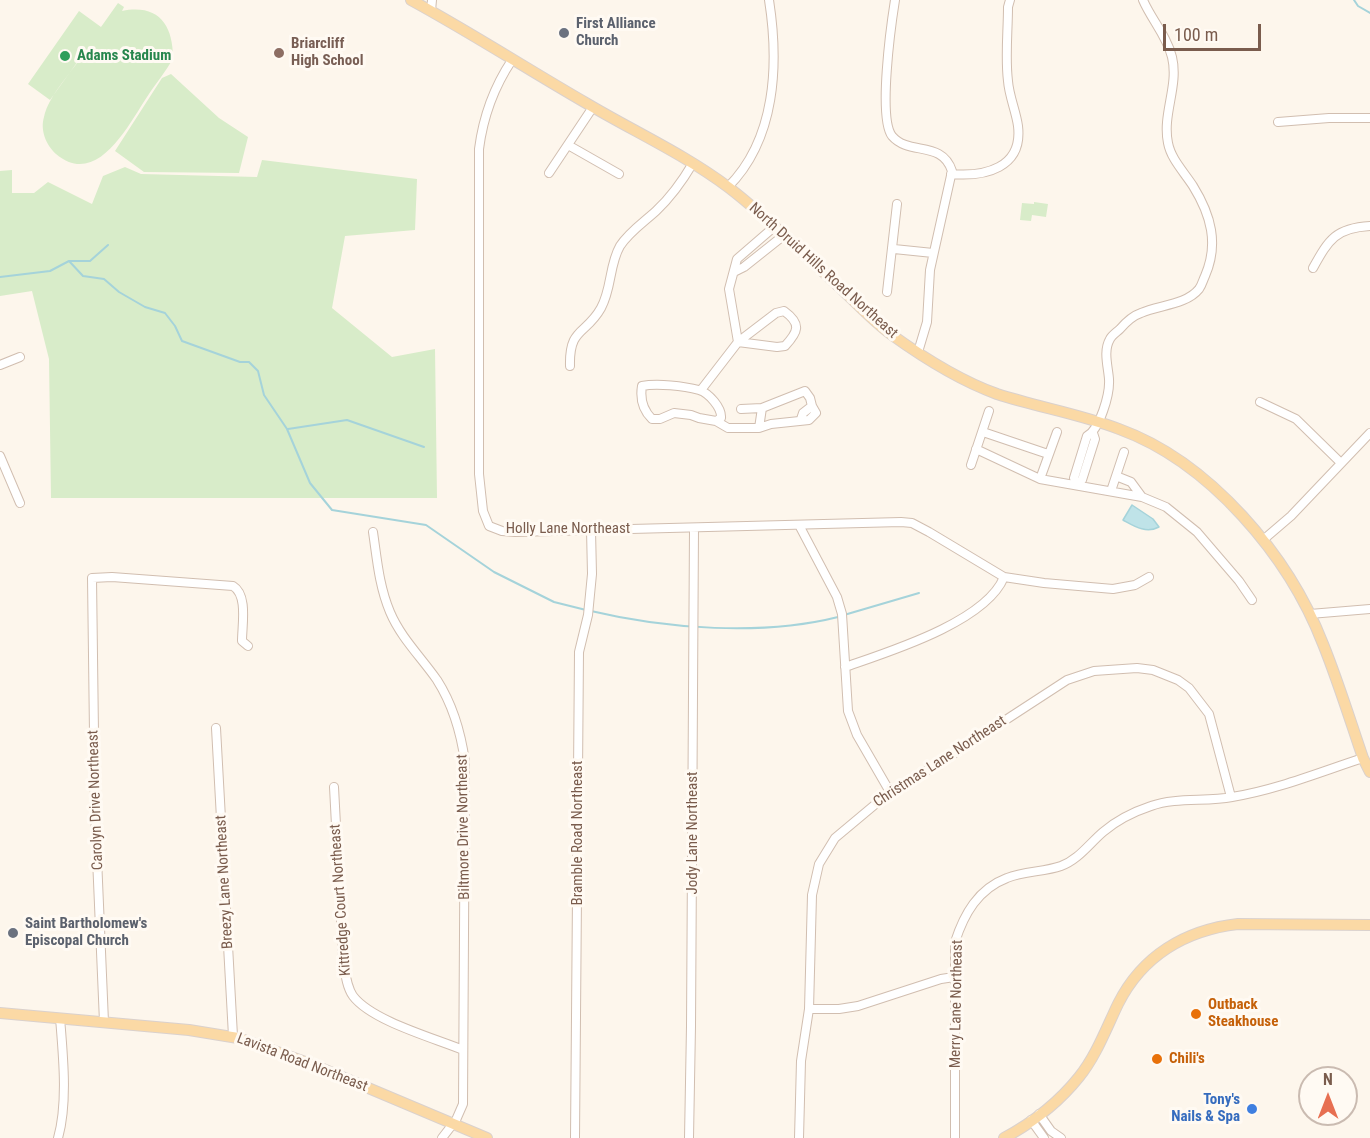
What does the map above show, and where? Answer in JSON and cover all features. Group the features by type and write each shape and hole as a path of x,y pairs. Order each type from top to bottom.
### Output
{"main road":[{"name":"North Druid Hills Road Northeast","path":"411,0 431,5 512,60 693,163 728,187 868,315 890,334 918,352 981,388 1100,423 1145,440 1184,463 1235,509 1280,563 1310,614 1323,643 1370,772"},
{"path":"1004,1138 1064,1094 1080,1076 1131,982 1151,960 1166,948 1199,932 1238,924 1370,925"},
{"name":"Lavista Road Northeast","path":"0,1013 233,1036 286,1054 487,1138"}],"street":[{"path":"728,187 741,174 764,129 767,118 774,68 769,0"},
{"path":"895,0 889,47 886,114 888,129 893,138 903,144 940,154 948,161 951,174 930,270 927,322 918,352"},
{"path":"951,174 966,176 999,169 1011,159 1016,146 1019,130 1006,70 1010,0"},
{"path":"1077,484 1074,478 1084,458 1087,436 1093,433 1100,423 1109,381 1106,354 1110,338 1126,321 1140,313 1176,303 1194,293 1199,288 1210,264 1214,248 1204,205 1176,162 1168,145 1166,127 1173,92 1173,59 1168,45 1143,0"},
{"name":"Holly Lane Northeast","path":"512,60 495,92 482,124 479,149 479,474 483,511 489,526 502,531 912,523 1004,577"},
{"path":"549,173 593,107"},
{"path":"1278,122 1370,118"},
{"path":"568,145 619,174"},
{"path":"570,366 569,349 572,340 600,311 621,244 658,209 693,163"},
{"path":"887,292 894,249 897,204"},
{"path":"1313,268 1331,239 1354,227 1370,226"},
{"path":"738,342 729,289 737,259 774,227"},
{"path":"734,272 744,267 783,236"},
{"path":"894,249 933,254"},
{"path":"701,390 738,342 776,313 784,311 795,321 795,336 785,346 738,342"},
{"path":"0,365 20,357"},
{"path":"716,421 722,418 720,408 701,390 651,384 642,386 640,398 647,414 652,418 660,419 674,414 691,415 716,421 728,428 759,428 801,419 809,420 816,413 805,391 762,408 741,409"},
{"path":"1260,402 1296,419 1341,463"},
{"path":"759,428 762,408"},
{"path":"971,465 989,411"},
{"path":"983,432 1048,454"},
{"path":"1040,479 1057,432"},
{"path":"1263,540 1291,516 1370,433"},
{"path":"976,449 1040,479 1142,497 1166,507 1197,532 1239,581 1252,600"},
{"path":"1111,491 1124,452"},
{"path":"0,456 20,503"},
{"path":"1116,476 1131,482 1142,497"},
{"path":"799,525 837,597 844,629 848,711 857,735 890,792"},
{"name":"Jody Lane Northeast","path":"689,1138 694,528"},
{"name":"Bramble Road Northeast","path":"575,1138 579,652 592,574 591,530"},
{"name":"Biltmore Drive Northeast","path":"373,531 379,575 390,612 404,639 444,692 454,714 462,742 466,770 463,1104 461,1112 442,1138"},
{"name":"Carolyn Drive Northeast","path":"105,1022 95,811 92,578 112,577 233,586 239,589 242,598 242,641 248,646"},
{"path":"845,667 931,636 983,603 1000,588 1004,577 1113,589 1136,585 1149,577"},
{"path":"1310,614 1334,610 1370,609"},
{"name":"Christmas Lane Northeast","path":"799,1138 801,1061 809,1009 812,895 819,864 834,838 890,792 938,764 1067,680 1094,671 1129,668 1160,672 1189,688 1209,714 1231,798"},
{"name":"Breezy Lane Northeast","path":"216,728 233,1036"},
{"name":"Merry Lane Northeast","path":"955,1138 955,942 960,925 970,907 984,892 1007,878 1062,866 1080,855 1103,832 1121,819 1153,805 1231,798 1363,758"},
{"name":"Kittredge Court Northeast","path":"334,787 343,959 352,994 362,1005 386,1019 463,1050"},
{"path":"809,1009 839,1009 858,1006 941,979 954,977"},
{"path":"57,1138 62,1119 64,1058 60,1018"},
{"path":"1035,1117 1044,1138"},
{"path":"1035,1117 1061,1138"}],"green space":[{"path":"118,3 124,7 122,11 135,10 154,14 166,26 170,35 173,58 121,136 98,158 85,164 71,163 56,154 49,146 43,132 43,122 55,93 50,100 28,84 79,11 101,27"},
{"path":"171,74 219,118 248,137 239,173 144,172 115,151 162,78"},
{"path":"262,160 417,179 415,230 345,236 332,308 392,357 435,349 437,498 51,498 49,359 32,291 0,296 0,171 12,170 12,193 34,193 48,182 92,204 103,176 125,167 141,174 257,177"},
{"path":"1034,202 1048,204 1046,217 1032,215 1031,221 1020,220 1022,203 1034,204"}],"water":[{"path":"1132,505 1153,519 1159,527 1149,530 1136,527 1123,520"}],"waterway":[{"path":"1354,0 1358,6 1370,13"},
{"path":"69,261 90,261 108,245"},
{"path":"0,277 50,271 69,261 83,276 104,279 119,292 145,307 165,313 175,326 182,341 240,362 249,362 258,371 264,395 287,429 310,483 332,510 426,525 494,572 554,602 586,610"},
{"path":"288,429 347,420 424,447"},
{"path":"844,615 919,593"},
{"path":"591,611 651,622 714,628 778,627 838,617"}],"place":[{"name":"First Alliance Church","path":"564,33"},
{"name":"Briarcliff High School","path":"279,53"},
{"name":"Adams Stadium","path":"65,56"},
{"name":"Saint Bartholomew's Episcopal Church","path":"13,933"},
{"name":"Outback Steakhouse","path":"1196,1014"},
{"name":"Chili's","path":"1157,1059"},
{"name":"Tony's Nails & Spa","path":"1252,1109"}]}
